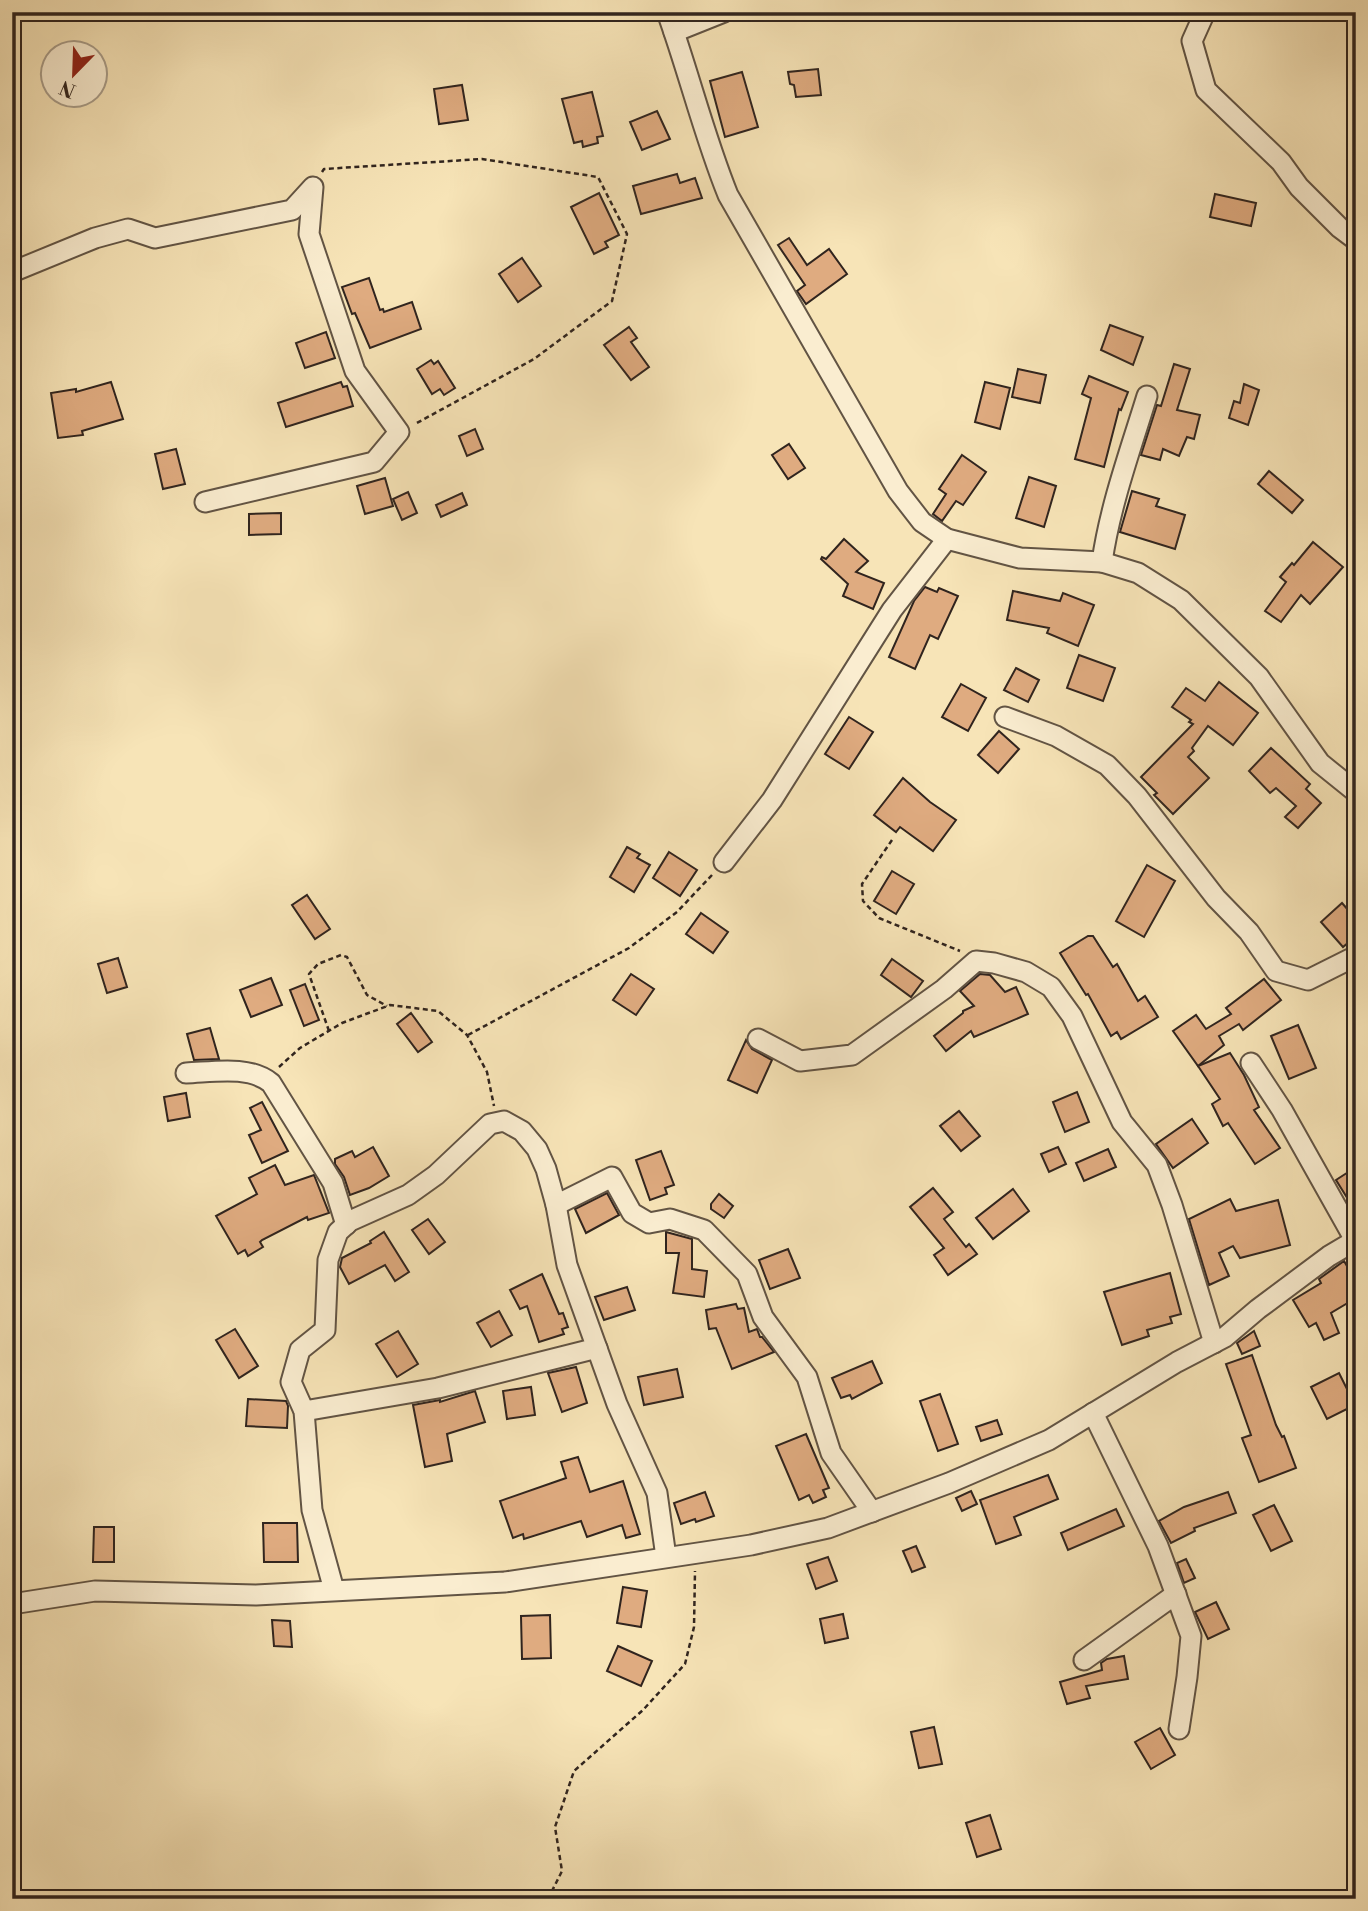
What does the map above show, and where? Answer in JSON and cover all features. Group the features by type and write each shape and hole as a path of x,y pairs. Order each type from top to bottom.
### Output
{"street":[{"path":"667,12 728,195 898,491 922,522 947,539 1020,558 1102,562 1138,573 1181,600 1259,677 1320,763 1356,792"},
{"path":"674,32 724,12"},
{"path":"1205,12 1192,41 1206,90 1281,162 1307,195 1339,228 1356,240"},
{"path":"12,272 95,238 128,229 155,238 292,210 313,187"},
{"path":"205,502 374,462 399,432 355,371 309,234 313,187"},
{"path":"1102,562 1105,537 1115,499 1147,396"},
{"path":"724,862 772,800 892,610 947,539"},
{"path":"1005,717 1056,736 1108,765 1137,796 1216,898 1249,932 1276,971 1308,979 1356,956"},
{"path":"758,1039 800,1061 852,1055 944,989 976,961 1026,972 1051,987 1072,1016 1122,1122 1157,1166 1172,1205 1214,1343"},
{"path":"12,1604 95,1591 256,1595 505,1582 751,1545 828,1528 949,1483 1049,1440 1225,1337 1329,1256 1355,1240 1282,1110 1251,1063"},
{"path":"186,1073 236,1071 262,1075 267,1079 288,1108 333,1183 346,1225"},
{"path":"334,1590 312,1510 304,1411 291,1382 300,1350 325,1330 328,1260 338,1232 346,1225 408,1195 436,1175 491,1124 504,1121 522,1131 537,1149 546,1168 567,1265 617,1404 657,1493 666,1557"},
{"path":"556,1205 612,1177 632,1213 649,1223 670,1219 704,1230 747,1274 763,1317 807,1377 831,1453 872,1512"},
{"path":"304,1411 438,1388 597,1348"},
{"path":"1093,1413 1158,1546 1191,1636 1179,1729"},
{"path":"1084,1660 1176,1594"}],"path":[{"path":"313,187 324,169 482,159 598,177 627,234 612,301 534,359 399,432"},
{"path":"891,840 862,884 863,901 879,918 989,962"},
{"path":"467,1035 629,948 677,912 724,862"},
{"path":"329,1031 309,974 318,964 341,955 347,957 367,995 387,1006 438,1011 467,1035 486,1072 498,1122"},
{"path":"267,1079 300,1048 342,1023 387,1006"},
{"path":"548,1899 562,1871 555,1827 574,1771 643,1710 685,1664 694,1627 695,1553"}],"building":[{"path":"818,69 821,95 796,97 788,72"},
{"path":"742,72 758,127 725,137 710,81"},
{"path":"462,85 468,120 439,124 434,89"},
{"path":"592,92 603,136 597,137 598,143 583,147 582,141 574,143 562,99"},
{"path":"657,111 670,139 642,150 630,122"},
{"path":"677,174 680,183 695,178 702,198 641,214 633,186"},
{"path":"599,193 619,235 605,242 608,247 594,254 571,207"},
{"path":"1215,194 1256,203 1251,226 1210,217"},
{"path":"789,238 807,265 829,249 847,274 806,304 797,291 805,285 778,245"},
{"path":"522,258 541,286 518,302 499,274"},
{"path":"369,278 380,310 383,309 384,312 412,302 421,329 370,348 355,313 352,314 342,287"},
{"path":"1110,325 1143,337 1133,365 1101,350"},
{"path":"629,327 637,338 631,342 649,367 631,380 604,345"},
{"path":"326,332 335,358 305,368 296,343"},
{"path":"431,360 434,364 438,361 455,388 444,395 440,389 432,394 417,369"},
{"path":"1174,364 1190,369 1177,410 1200,415 1194,439 1187,437 1179,456 1163,449 1160,460 1141,455"},
{"path":"1018,369 1046,375 1040,403 1012,397"},
{"path":"1089,376 1128,392 1121,410 1119,409 1104,467 1075,459 1091,398 1082,394"},
{"path":"111,382 123,419 82,431 83,435 58,438 51,393 76,389 76,392"},
{"path":"341,382 343,387 347,386 353,406 286,427 278,403"},
{"path":"985,382 1010,388 1000,429 975,422"},
{"path":"1244,384 1259,390 1248,425 1229,418 1234,401 1240,403"},
{"path":"475,429 483,449 467,456 459,436"},
{"path":"789,444 805,468 788,479 772,455"},
{"path":"176,449 185,484 163,489 155,454"},
{"path":"962,455 986,472 963,505 956,501 942,521 933,514 946,494 939,489"},
{"path":"1269,471 1303,500 1292,513 1258,484"},
{"path":"1029,477 1056,486 1044,527 1016,518"},
{"path":"385,478 393,506 365,514 357,486"},
{"path":"1132,491 1159,499 1156,506 1185,515 1175,549 1120,532"},
{"path":"408,492 417,513 402,520 393,499"},
{"path":"462,493 467,505 441,517 436,505"},
{"path":"281,513 281,534 249,535 249,514"},
{"path":"844,539 868,561 856,572 884,583 873,609 843,596 848,584 821,559 826,559"},
{"path":"1313,542 1343,567 1310,604 1301,595 1281,622 1265,611 1286,582 1280,577"},
{"path":"925,587 937,592 939,588 958,596 938,639 930,635 915,669 889,657 914,601"},
{"path":"1013,591 1060,601 1063,593 1094,605 1078,646 1047,633 1049,628 1007,620"},
{"path":"1079,655 1115,668 1103,701 1067,688"},
{"path":"1016,668 1039,680 1028,702 1004,690"},
{"path":"1219,682 1258,713 1233,745 1208,726 1188,757 1209,778 1173,814 1141,777 1193,724 1172,707 1186,688 1205,701"},
{"path":"961,684 986,698 968,731 942,717"},
{"path":"849,717 873,732 849,769 825,754"},
{"path":"999,731 1019,749 998,773 978,755"},
{"path":"1271,748 1310,784 1306,789 1321,803 1298,828 1285,817 1296,806 1276,788 1270,793 1249,771"},
{"path":"903,778 956,820 933,851 900,827 896,832 874,815"},
{"path":"627,847 640,854 637,858 650,865 634,892 610,877"},
{"path":"669,852 697,870 680,896 653,878"},
{"path":"1147,865 1175,881 1144,937 1116,921"},
{"path":"892,871 914,884 896,914 874,901"},
{"path":"307,895 330,929 315,939 292,905"},
{"path":"1342,903 1356,919 1356,936 1343,947 1321,922"},
{"path":"701,913 728,932 713,953 686,934"},
{"path":"1088,936 1093,936 1113,967 1117,964 1138,1001 1145,996 1158,1017 1121,1039 1117,1032 1111,1036 1088,994 1086,995 1060,953"},
{"path":"118,958 127,987 107,993 98,964"},
{"path":"892,959 923,981 911,997 881,975"},
{"path":"631,974 654,989 636,1015 613,1000"},
{"path":"980,974 990,975 1005,992 1016,987 1028,1014 974,1037 971,1031 946,1051 934,1036 963,1011 974,1006 960,991"},
{"path":"271,978 282,1005 251,1017 240,990"},
{"path":"1264,979 1281,1000 1243,1030 1239,1024 1219,1036 1224,1045 1198,1066 1173,1031 1196,1015 1206,1029 1231,1014 1226,1008"},
{"path":"305,984 319,1020 304,1026 290,990"},
{"path":"411,1013 432,1042 418,1052 397,1024"},
{"path":"1298,1025 1316,1068 1289,1079 1271,1036"},
{"path":"210,1028 219,1059 194,1060 187,1034"},
{"path":"746,1040 752,1049 772,1060 757,1093 728,1080"},
{"path":"1230,1053 1259,1107 1254,1110 1280,1148 1255,1164 1228,1123 1223,1126 1212,1104 1220,1099 1198,1066"},
{"path":"1077,1092 1089,1122 1065,1132 1053,1102"},
{"path":"186,1093 190,1117 168,1121 164,1097"},
{"path":"262,1102 288,1151 262,1163 249,1135 261,1130 250,1108"},
{"path":"959,1111 980,1136 961,1151 940,1126"},
{"path":"1192,1119 1208,1143 1173,1168 1156,1144"},
{"path":"373,1147 389,1176 350,1195 335,1159 352,1151 355,1157"},
{"path":"1058,1147 1066,1164 1049,1172 1041,1154"},
{"path":"1108,1149 1116,1167 1084,1181 1076,1163"},
{"path":"661,1151 674,1185 665,1188 667,1194 650,1200 636,1160"},
{"path":"275,1165 285,1185 314,1175 329,1213 308,1220 307,1217 262,1240 260,1242 263,1247 248,1256 245,1250 238,1254 216,1216 257,1194 249,1178"},
{"path":"1356,1167 1356,1212 1336,1180"},
{"path":"933,1188 953,1212 944,1219 966,1247 969,1244 977,1254 948,1275 934,1255 944,1248 910,1207"},
{"path":"1013,1189 1029,1211 993,1239 976,1218"},
{"path":"607,1193 619,1215 586,1233 575,1209"},
{"path":"719,1194 733,1206 724,1218 711,1209 711,1204"},
{"path":"1230,1199 1236,1211 1278,1200 1290,1245 1240,1258 1233,1246 1219,1253 1229,1276 1209,1285 1189,1219"},
{"path":"428,1219 445,1242 429,1254 412,1230"},
{"path":"384,1232 409,1272 395,1281 385,1265 349,1284 340,1267 342,1258 371,1243 370,1241"},
{"path":"666,1232 692,1239 692,1269 707,1271 704,1297 673,1293 679,1253 666,1253"},
{"path":"788,1249 800,1278 770,1289 759,1260"},
{"path":"1344,1261 1351,1273 1356,1270 1356,1298 1331,1313 1339,1333 1324,1340 1316,1323 1309,1327 1293,1300 1321,1283 1319,1279"},
{"path":"1170,1273 1181,1314 1170,1317 1172,1323 1147,1330 1149,1336 1122,1345 1104,1292"},
{"path":"542,1274 559,1314 563,1313 568,1327 562,1329 564,1334 539,1342 527,1306 520,1309 510,1290"},
{"path":"627,1287 635,1310 604,1320 595,1297"},
{"path":"736,1304 738,1309 744,1308 749,1332 757,1329 760,1337 774,1352 732,1369 716,1328 709,1329 706,1310"},
{"path":"499,1311 512,1335 491,1347 477,1323"},
{"path":"235,1329 258,1366 239,1378 216,1340"},
{"path":"398,1331 418,1364 397,1377 376,1344"},
{"path":"1254,1331 1260,1346 1242,1354 1237,1343"},
{"path":"1252,1355 1276,1425 1282,1437 1284,1436 1296,1468 1259,1482 1242,1438 1251,1435 1226,1364"},
{"path":"872,1361 882,1383 852,1399 850,1395 841,1398 832,1378"},
{"path":"576,1367 587,1403 562,1412 548,1373"},
{"path":"677,1369 683,1397 644,1405 638,1377"},
{"path":"1339,1373 1355,1405 1327,1419 1311,1387"},
{"path":"531,1387 535,1415 507,1419 503,1391"},
{"path":"475,1391 485,1422 447,1434 452,1461 425,1467 413,1405 440,1402"},
{"path":"940,1394 958,1444 938,1451 920,1401"},
{"path":"248,1399 286,1401 287,1428 246,1426"},
{"path":"997,1420 1002,1434 981,1441 976,1427"},
{"path":"806,1434 829,1488 823,1490 826,1497 813,1503 809,1495 799,1500 776,1446"},
{"path":"578,1457 590,1492 623,1481 640,1534 626,1538 622,1525 587,1537 581,1521 524,1539 523,1534 513,1538 500,1501 566,1478 561,1462"},
{"path":"1048,1475 1058,1499 1014,1517 1021,1535 996,1544 980,1500"},
{"path":"971,1491 977,1504 962,1511 956,1498"},
{"path":"705,1492 714,1516 681,1524 674,1503"},
{"path":"1228,1492 1236,1513 1194,1528 1195,1531 1171,1543 1159,1521 1184,1507"},
{"path":"1274,1505 1292,1541 1271,1551 1253,1515"},
{"path":"1116,1509 1124,1526 1068,1550 1061,1533"},
{"path":"263,1523 297,1523 298,1562 264,1562"},
{"path":"94,1527 114,1527 114,1562 93,1562"},
{"path":"916,1546 925,1567 912,1572 903,1551"},
{"path":"828,1557 837,1581 816,1589 807,1564"},
{"path":"1186,1559 1195,1578 1184,1583 1177,1563"},
{"path":"623,1587 647,1591 641,1627 617,1623"},
{"path":"1216,1602 1229,1629 1208,1639 1195,1612"},
{"path":"843,1614 848,1638 825,1643 820,1619"},
{"path":"550,1615 551,1658 522,1659 521,1616"},
{"path":"272,1620 290,1621 292,1647 274,1646"},
{"path":"618,1646 652,1661 641,1686 607,1671"},
{"path":"1124,1656 1128,1679 1086,1686 1090,1698 1067,1704 1060,1682 1102,1670 1101,1663 1107,1659"},
{"path":"934,1727 942,1764 919,1768 911,1732"},
{"path":"1160,1728 1175,1755 1151,1769 1135,1742"},
{"path":"990,1815 1001,1849 977,1857 966,1823"}]}
